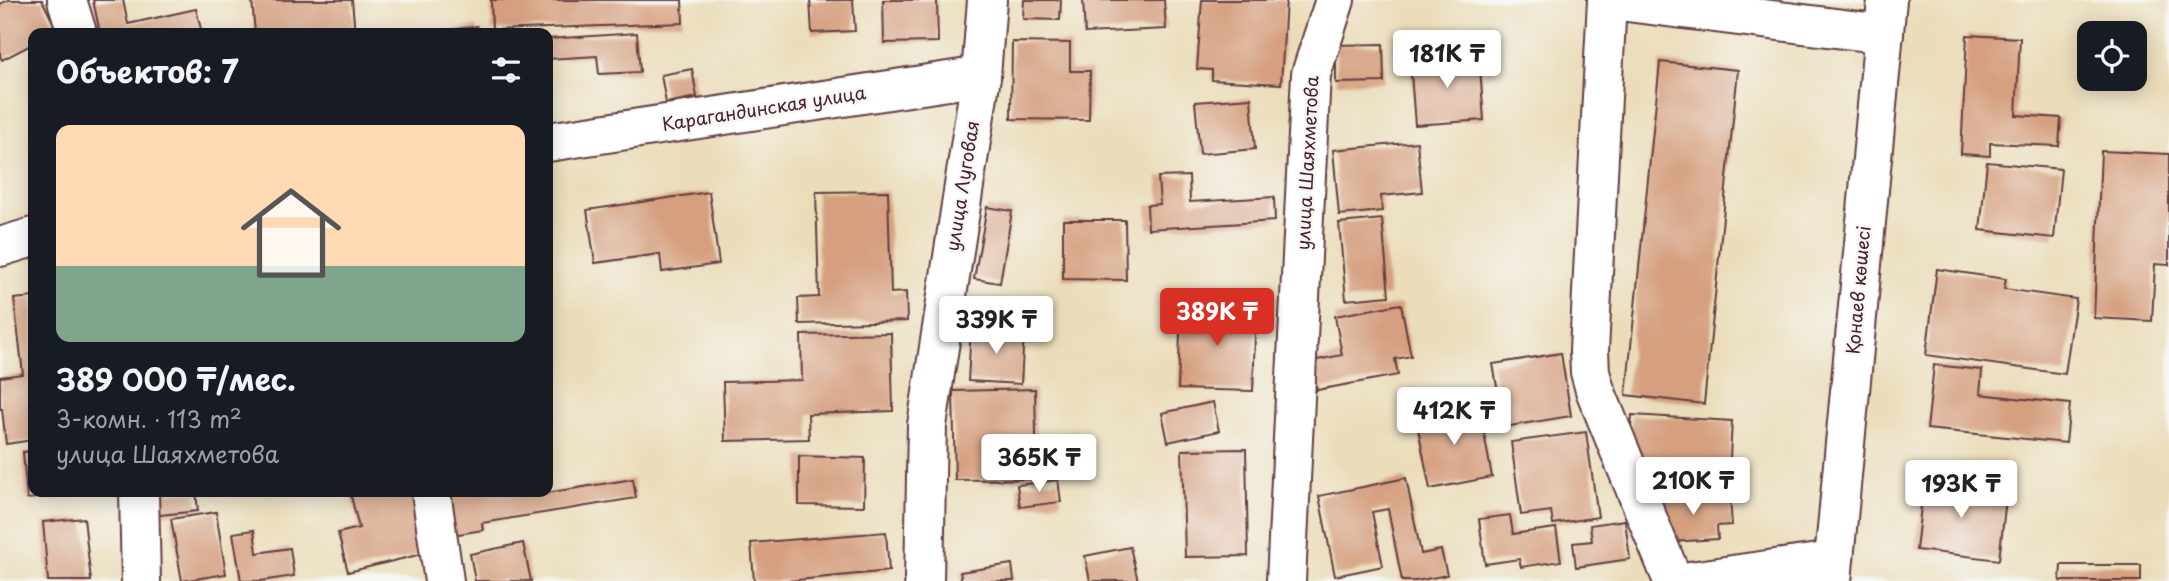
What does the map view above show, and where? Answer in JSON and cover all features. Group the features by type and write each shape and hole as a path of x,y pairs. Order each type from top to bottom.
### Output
{"street":[{"path":"67,0 75,28"},
{"name":"улица Луговая","path":"925,581 927,425 981,76 987,0"},
{"name":"улица Шаяхметова","path":"1286,581 1311,74 1335,0"},
{"path":"1673,581 1590,372 1609,0 1885,17"},
{"name":"Қонаев көшесі","path":"1833,571 1885,17"},
{"name":"Карагандинская улица","path":"553,141 981,76"},
{"path":"0,247 28,239"},
{"path":"139,497 141,581"},
{"path":"432,497 444,581"},
{"path":"1690,581 1833,571"}],"building":[{"path":"8,0 42,0 56,28 28,28 28,47 2,60 0,4"},
{"path":"93,0 123,0 128,24 196,9 201,28 99,28"},
{"path":"252,0 352,0 355,28 255,28"},
{"path":"491,0 682,0 683,23 492,28"},
{"path":"810,0 853,0 855,31 812,33"},
{"path":"883,0 937,0 938,42 884,43"},
{"path":"1024,0 1061,0 1060,20 1023,19"},
{"path":"1083,0 1164,0 1166,29 1085,33"},
{"path":"1202,0 1286,0 1281,84 1212,80 1212,70 1197,69"},
{"path":"637,33 640,72 599,74 597,56 553,59 553,39"},
{"path":"1967,35 2020,38 2016,115 2061,118 2059,146 1990,143 1990,156 1961,154"},
{"path":"1012,42 1070,43 1070,71 1090,71 1089,120 1011,119"},
{"path":"1383,44 1384,82 1336,83 1336,45"},
{"path":"1479,55 1484,120 1415,125 1410,60"},
{"path":"1660,62 1738,70 1704,404 1626,395"},
{"path":"692,69 697,97 666,103 661,75"},
{"path":"1251,98 1255,149 1200,154 1195,102"},
{"path":"1417,142 1422,192 1381,196 1382,211 1339,215 1333,150"},
{"path":"2101,151 2169,154 2169,265 2155,264 2152,321 2094,318"},
{"path":"1987,162 2061,169 2054,238 1980,230"},
{"path":"1189,176 1190,202 1274,197 1275,221 1148,229 1147,205 1160,204 1158,177"},
{"path":"888,191 891,293 906,292 907,321 799,324 798,298 819,297 816,192"},
{"path":"709,192 719,264 662,272 660,254 595,263 587,210"},
{"path":"987,207 1012,211 1000,283 974,279"},
{"path":"1382,219 1389,296 1346,300 1339,223"},
{"path":"1063,220 1125,220 1126,280 1063,279"},
{"path":"1937,269 2006,279 2004,289 2076,299 2065,374 1926,355"},
{"path":"28,298 28,441 6,444 0,409 0,377 23,374 14,299"},
{"path":"1401,304 1411,356 1395,359 1398,375 1317,390 1312,361 1342,355 1335,316"},
{"path":"1181,305 1256,307 1253,391 1178,389"},
{"path":"971,328 1024,332 1021,384 968,381"},
{"path":"891,333 893,411 808,414 809,439 725,441 723,382 802,380 801,335"},
{"path":"1561,353 1571,416 1504,427 1493,364"},
{"path":"1934,365 1982,370 1980,394 2070,404 2066,443 1927,429"},
{"path":"1035,389 1037,479 955,480 953,391"},
{"path":"1213,402 1219,431 1168,442 1162,413"},
{"path":"1479,406 1492,477 1430,489 1416,418"},
{"path":"1632,415 1732,421 1728,494 1647,489 1630,438"},
{"path":"1586,432 1598,517 1553,524 1551,511 1521,515 1511,442"},
{"path":"1246,449 1248,556 1185,557 1182,450"},
{"path":"23,452 28,452 28,497 48,497 27,499"},
{"path":"799,456 865,458 864,506 799,505"},
{"path":"1406,478 1421,554 1441,550 1447,575 1402,581 1388,509 1372,512 1383,566 1335,576 1319,496"},
{"path":"633,479 636,498 482,523 483,530 452,535 446,497 553,497 553,492"},
{"path":"1058,480 1061,502 1020,507 1017,485"},
{"path":"1924,480 2007,490 1999,560 1916,550"},
{"path":"1651,495 1730,498 1732,525 1717,526 1718,539 1670,542"},
{"path":"149,497 197,497 198,511 151,516"},
{"path":"351,497 412,497 426,553 348,572 338,533 359,528"},
{"path":"216,512 226,574 182,581 171,519"},
{"path":"1510,515 1513,534 1556,528 1561,561 1521,567 1519,559 1485,564 1479,519"},
{"path":"84,518 91,581 48,581 43,522"},
{"path":"1625,520 1630,559 1576,567 1573,543 1592,541 1590,525"},
{"path":"254,530 257,553 290,548 294,576 241,581 233,533"},
{"path":"886,532 889,571 787,581 754,581 751,543"},
{"path":"523,543 531,581 475,581 470,554"},
{"path":"1130,547 1138,581 1090,581 1085,556"},
{"path":"1012,564 1014,581 962,581 960,572"},
{"path":"2061,565 2141,565 2141,581 2060,581"}]}
